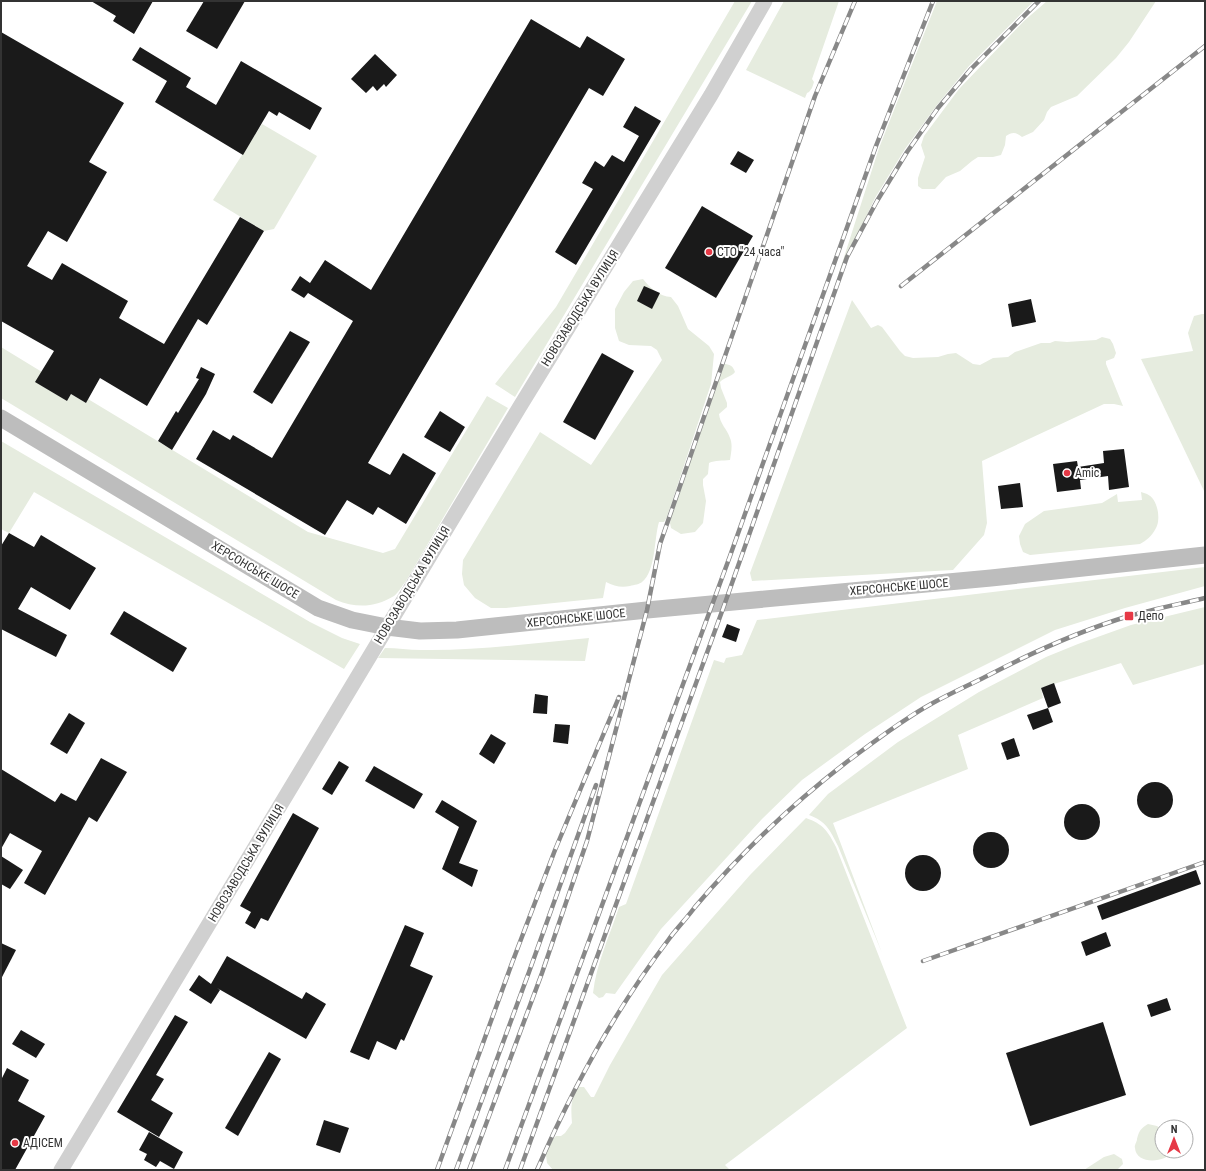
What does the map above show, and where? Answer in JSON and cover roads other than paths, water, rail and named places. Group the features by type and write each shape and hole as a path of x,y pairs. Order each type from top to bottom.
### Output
{"main road":[{"name":"ХЕРСОНСЬКЕ ШОСЕ","path":"1,418 318,608 352,620 387,627 420,631 457,630 646,610 991,578 1205,555"}],"street":[{"name":"НОВОЗАВОДСЬКА ВУЛИЦЯ","path":"61,1170 519,408 711,95 765,1"}],"railway":[{"path":"469,1170 542,973 587,841 647,610 660,544 815,96 855,1"},
{"path":"505,1170 730,556 876,146 933,1"},
{"path":"520,1170 725,603 847,257 877,201 907,152 938,108 971,69 1039,1"},
{"path":"901,286 1205,46"},
{"path":"537,1170 580,1080 613,1022 649,966 672,935 730,867 807,794 848,761 920,710 1020,659 1110,622 1138,613 1205,598"},
{"path":"437,1170 512,963 555,850 619,697"},
{"path":"456,1170 596,785"},
{"path":"923,961 1205,862"}],"place":[{"name":"СТО \"24 часа\"","path":"709,252"},
{"name":"Amic","path":"1067,473"},
{"name":"Депо","path":"1129,616"},
{"name":"АДІСЕМ","path":"15,1143"}]}
